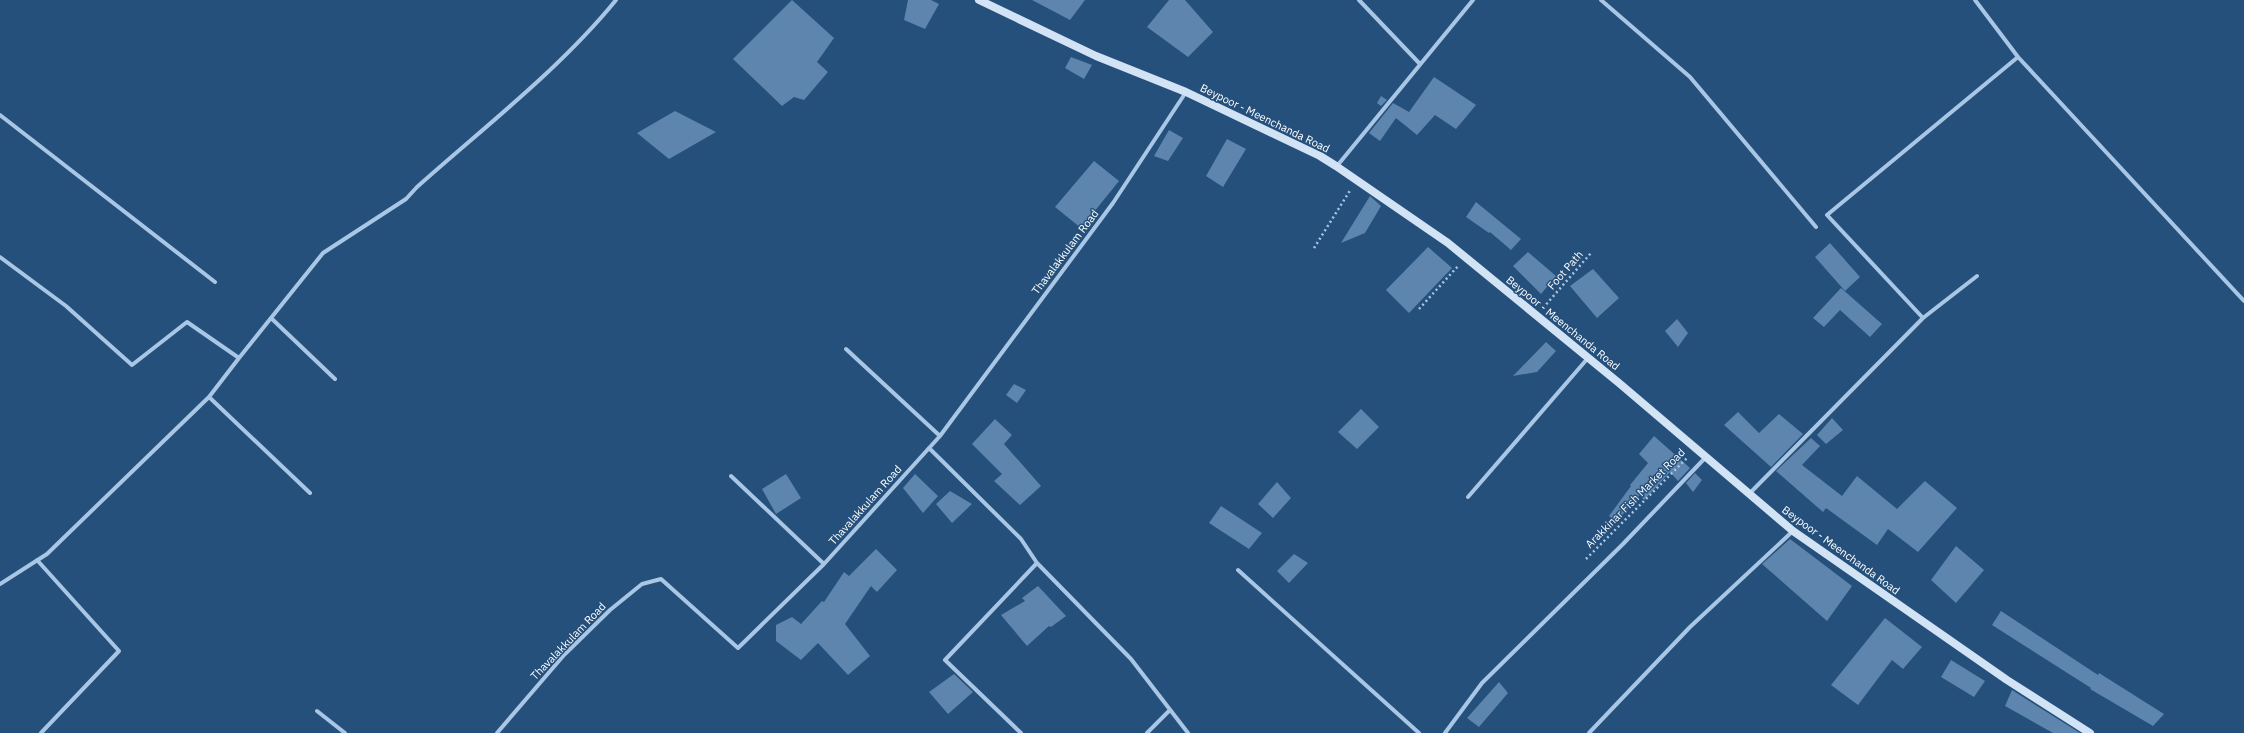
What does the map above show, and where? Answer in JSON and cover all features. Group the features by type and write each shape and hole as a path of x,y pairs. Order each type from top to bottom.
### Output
{"main road":[{"name":"Beypoor - Meenchanda Road","path":"979,0 1096,56 1186,92 1320,156 1336,166 1466,257 1588,358 1793,532 2007,680 2090,733"}],"street":[{"path":"0,584 47,554 209,397 323,254 406,199 417,187 558,62 602,18 616,0"},
{"path":"1359,0 1420,64"},
{"path":"1336,166 1473,0"},
{"path":"1601,0 1690,77 1816,227"},
{"path":"1975,0 2018,57 2244,301"},
{"path":"1924,318 1827,215 2018,57"},
{"name":"Thavalakkulam Road","path":"497,733 564,655 610,610 642,584 661,578 738,648 824,564 940,436 1113,203 1186,92"},
{"path":"0,115 215,282"},
{"path":"0,257 66,306 132,365 187,322 239,358"},
{"path":"1749,495 1924,318 1977,276"},
{"path":"271,318 335,379"},
{"path":"846,349 940,436"},
{"path":"1468,497 1588,358"},
{"path":"209,397 310,493"},
{"path":"928,448 1021,539 1037,563 1130,659 1188,733"},
{"path":"1445,733 1482,683 1623,544 1705,458"},
{"path":"731,476 824,564"},
{"path":"1589,733 1690,627 1793,532"},
{"path":"37,560 119,651 40,733"},
{"path":"1021,733 945,660 1037,563"},
{"path":"1238,570 1419,733"},
{"path":"1147,733 1170,710"},
{"path":"317,711 345,733"}],"path":[{"path":"1314,248 1356,180"},
{"name":"Foot Path","path":"1536,316 1591,253"},
{"path":"1419,310 1466,257"},
{"name":"Arakkinar Fish Market Road","path":"1586,558 1696,449"}],"building":[{"path":"792,0 834,38 817,62 828,72 804,100 794,97 782,106 733,59"},
{"path":"908,0 931,0 939,4 925,29 904,20"},
{"path":"1032,0 1085,0 1070,20"},
{"path":"1169,0 1185,0 1213,32 1188,57 1147,27"},
{"path":"1071,57 1092,65 1084,79 1065,68"},
{"path":"1434,77 1476,105 1456,129 1435,115 1417,135 1396,118 1380,141 1369,133 1393,103 1409,112"},
{"path":"1381,96 1387,100 1381,106 1377,103"},
{"path":"675,111 716,132 669,159 637,133"},
{"path":"1169,130 1183,138 1168,161 1154,156"},
{"path":"1227,139 1246,149 1223,187 1206,176"},
{"path":"1094,161 1119,181 1081,228 1055,207"},
{"path":"1370,196 1381,206 1365,233 1341,243"},
{"path":"1476,202 1521,239 1511,250 1490,232 1489,233 1466,217"},
{"path":"1830,243 1860,277 1845,291 1815,257"},
{"path":"1428,247 1452,268 1409,313 1386,290"},
{"path":"1528,252 1556,276 1541,294 1513,266"},
{"path":"1593,269 1619,298 1597,318 1570,286"},
{"path":"1841,288 1882,324 1870,337 1840,310 1824,327 1813,318"},
{"path":"1677,319 1688,333 1678,347 1665,331"},
{"path":"1546,342 1556,351 1537,372 1513,376"},
{"path":"1014,384 1026,390 1017,403 1006,395"},
{"path":"1361,409 1379,427 1357,449 1338,432"},
{"path":"1738,412 1759,433 1779,414 1803,434 1771,467 1724,425"},
{"path":"1832,418 1843,430 1826,444 1817,435"},
{"path":"995,419 1012,435 1004,444 1041,486 1020,505 994,481 1002,474 972,444"},
{"path":"1654,436 1690,468 1678,481 1670,472 1644,500 1640,495 1616,522 1609,516 1631,486 1630,485 1648,463 1639,454"},
{"path":"1811,438 1820,446 1802,465 1842,496 1857,476 1897,509 1925,481 1957,508 1918,552 1888,529 1877,545 1826,508 1823,512 1776,471"},
{"path":"1695,473 1702,480 1693,492 1686,483"},
{"path":"786,474 801,498 776,514 762,489"},
{"path":"915,474 938,496 923,513 903,488"},
{"path":"1277,482 1291,498 1273,518 1258,504"},
{"path":"950,491 972,504 952,523 936,504"},
{"path":"1221,506 1262,533 1249,549 1209,523"},
{"path":"1790,539 1852,586 1827,621 1762,564"},
{"path":"1956,546 1984,570 1956,603 1931,580"},
{"path":"876,549 897,570 877,592 871,586 845,624 870,656 848,675 818,643 801,660 776,641 776,625 792,617 801,624 822,601 824,602 844,572 849,576"},
{"path":"1294,554 1308,563 1289,583 1277,571"},
{"path":"1038,586 1066,616 1051,627 1049,626 1027,646 1001,615 1025,601 1022,598"},
{"path":"2001,611 2098,675 2099,673 2164,714 2153,726 2090,689 2091,688 1992,625"},
{"path":"1885,618 1922,647 1903,669 1892,660 1858,705 1831,685"},
{"path":"1951,660 1985,681 1974,697 1941,677"},
{"path":"954,674 973,692 948,714 929,692"},
{"path":"1499,682 1508,693 1479,727 1467,718"},
{"path":"2012,690 2080,733 2053,733 2005,706"}]}
